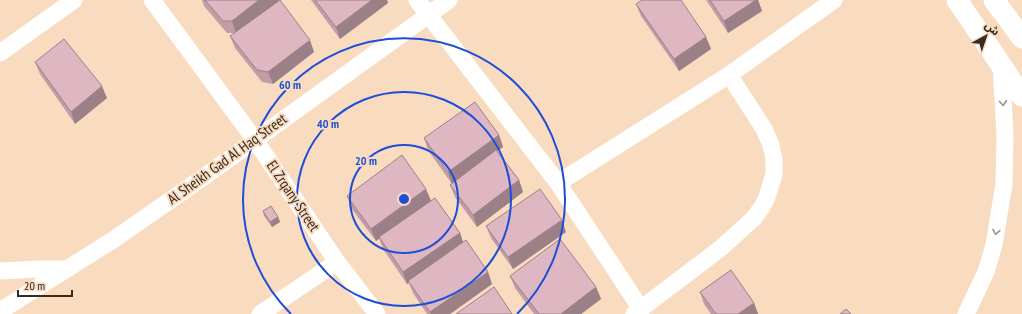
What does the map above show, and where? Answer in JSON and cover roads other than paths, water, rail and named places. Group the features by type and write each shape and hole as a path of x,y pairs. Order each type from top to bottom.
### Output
{"street":[{"path":"0,54 74,0"},
{"name":"El Zrqany Street","path":"152,0 255,140 337,262 376,314"},
{"path":"417,0 558,183 638,312 721,248 754,218 762,208 767,197 774,174 774,159 771,145 764,129 729,75"},
{"name":"Al Sheikh Gad Al Haq Street","path":"0,311 113,240 449,0"},
{"path":"558,183 729,75 834,0"},
{"path":"957,0 1022,96"},
{"path":"994,0 1022,38"},
{"path":"966,314 986,272 994,245 1004,184 1005,135 1001,64"},
{"path":"260,314 337,262"},
{"path":"0,271 66,269"}]}
